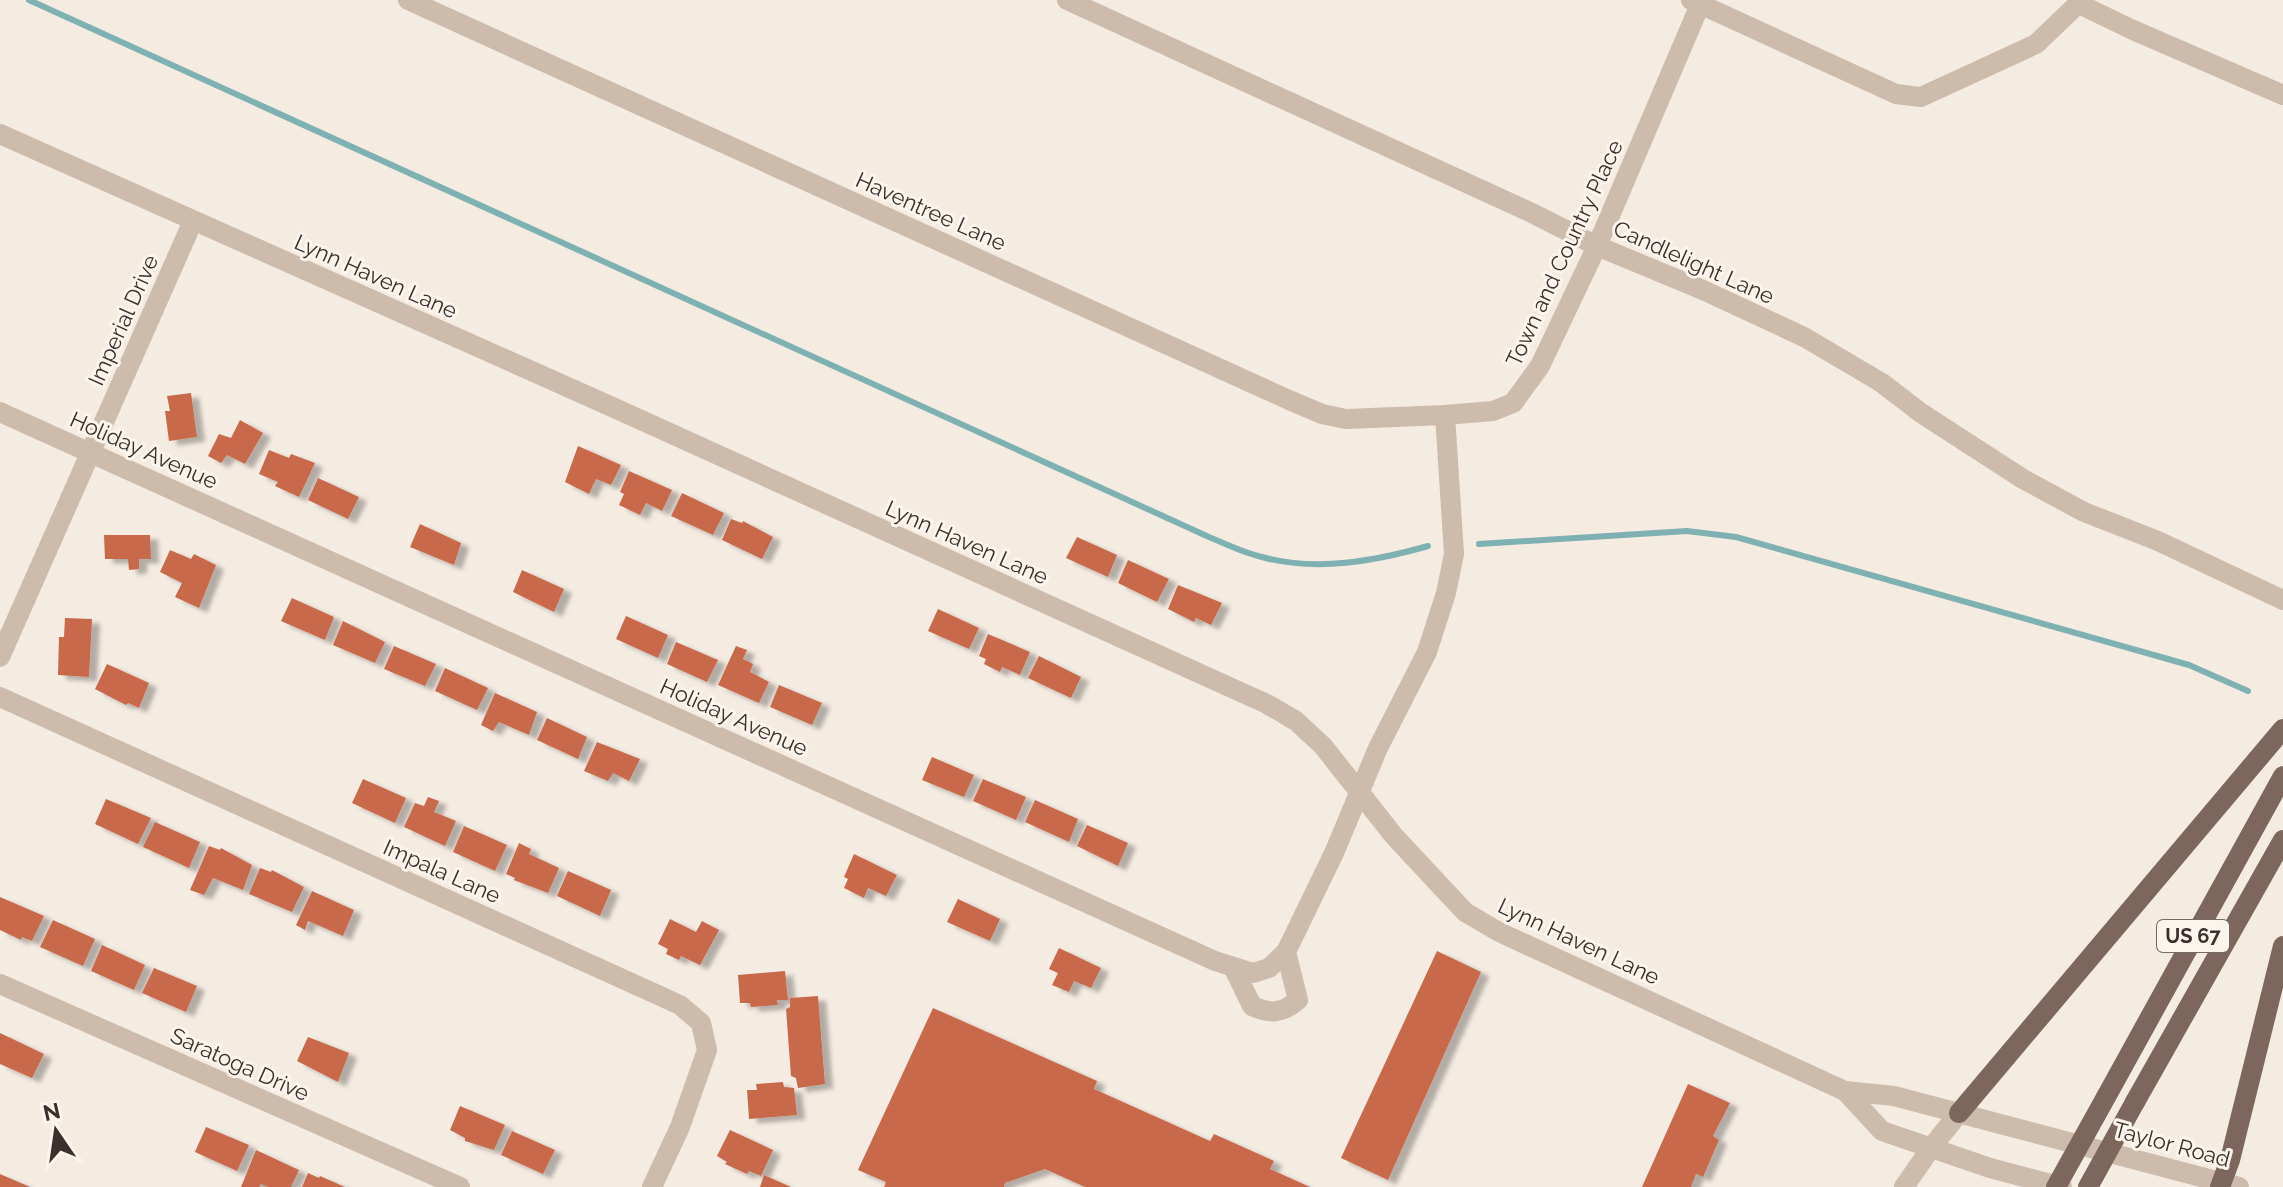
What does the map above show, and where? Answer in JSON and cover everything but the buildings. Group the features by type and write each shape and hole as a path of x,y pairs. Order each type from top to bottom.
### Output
{"main road":[{"path":"1959,1113 2283,729"},
{"name":"US 67","path":"2056,1187 2283,776"},
{"name":"US 67","path":"2088,1187 2283,840"},
{"path":"2227,1185 2230,1160 2283,946"}],"street":[{"name":"Haventree Lane","path":"408,0 1322,414 1346,419 1445,415"},
{"name":"Candlelight Lane","path":"1067,0 1517,206 1597,246 1804,337 1882,383 1921,413 2023,479 2084,512 2158,541 2283,600"},
{"name":"Town and Country Place","path":"1445,415 1493,411 1513,403 1540,366 1597,246 1698,1"},
{"path":"1698,1 1896,94 1921,97 2036,44 2080,2 2133,30 2283,95"},
{"name":"Lynn Haven Lane","path":"0,134 595,399 1267,704 1296,721 1323,746 1394,836 1465,912 1499,932 1845,1091 1894,1096 2093,1147"},
{"name":"Imperial Drive","path":"0,657 193,221"},
{"name":"Holiday Avenue","path":"0,412 1234,969 1253,973 1269,968 1286,952"},
{"path":"1234,969 1252,1006 1268,1013 1287,1010 1298,1000 1286,952 1334,853 1378,748 1427,652 1446,593 1454,554 1445,415"},
{"name":"Impala Lane","path":"0,697 680,1005 701,1023 707,1050 680,1127 652,1187"},
{"name":"Saratoga Drive","path":"0,984 460,1187"},
{"name":"Lynn Haven Lane","path":"1845,1091 1882,1131 1990,1168 2062,1187"},
{"path":"1904,1187 1959,1113"},
{"name":"Taylor Road","path":"2093,1147 2227,1185"}],"waterway":[{"path":"29,0 1242,551 1283,561 1325,564 1367,560 1428,546"},
{"path":"1479,544 1687,531 1736,537 2189,665 2248,691"}]}
